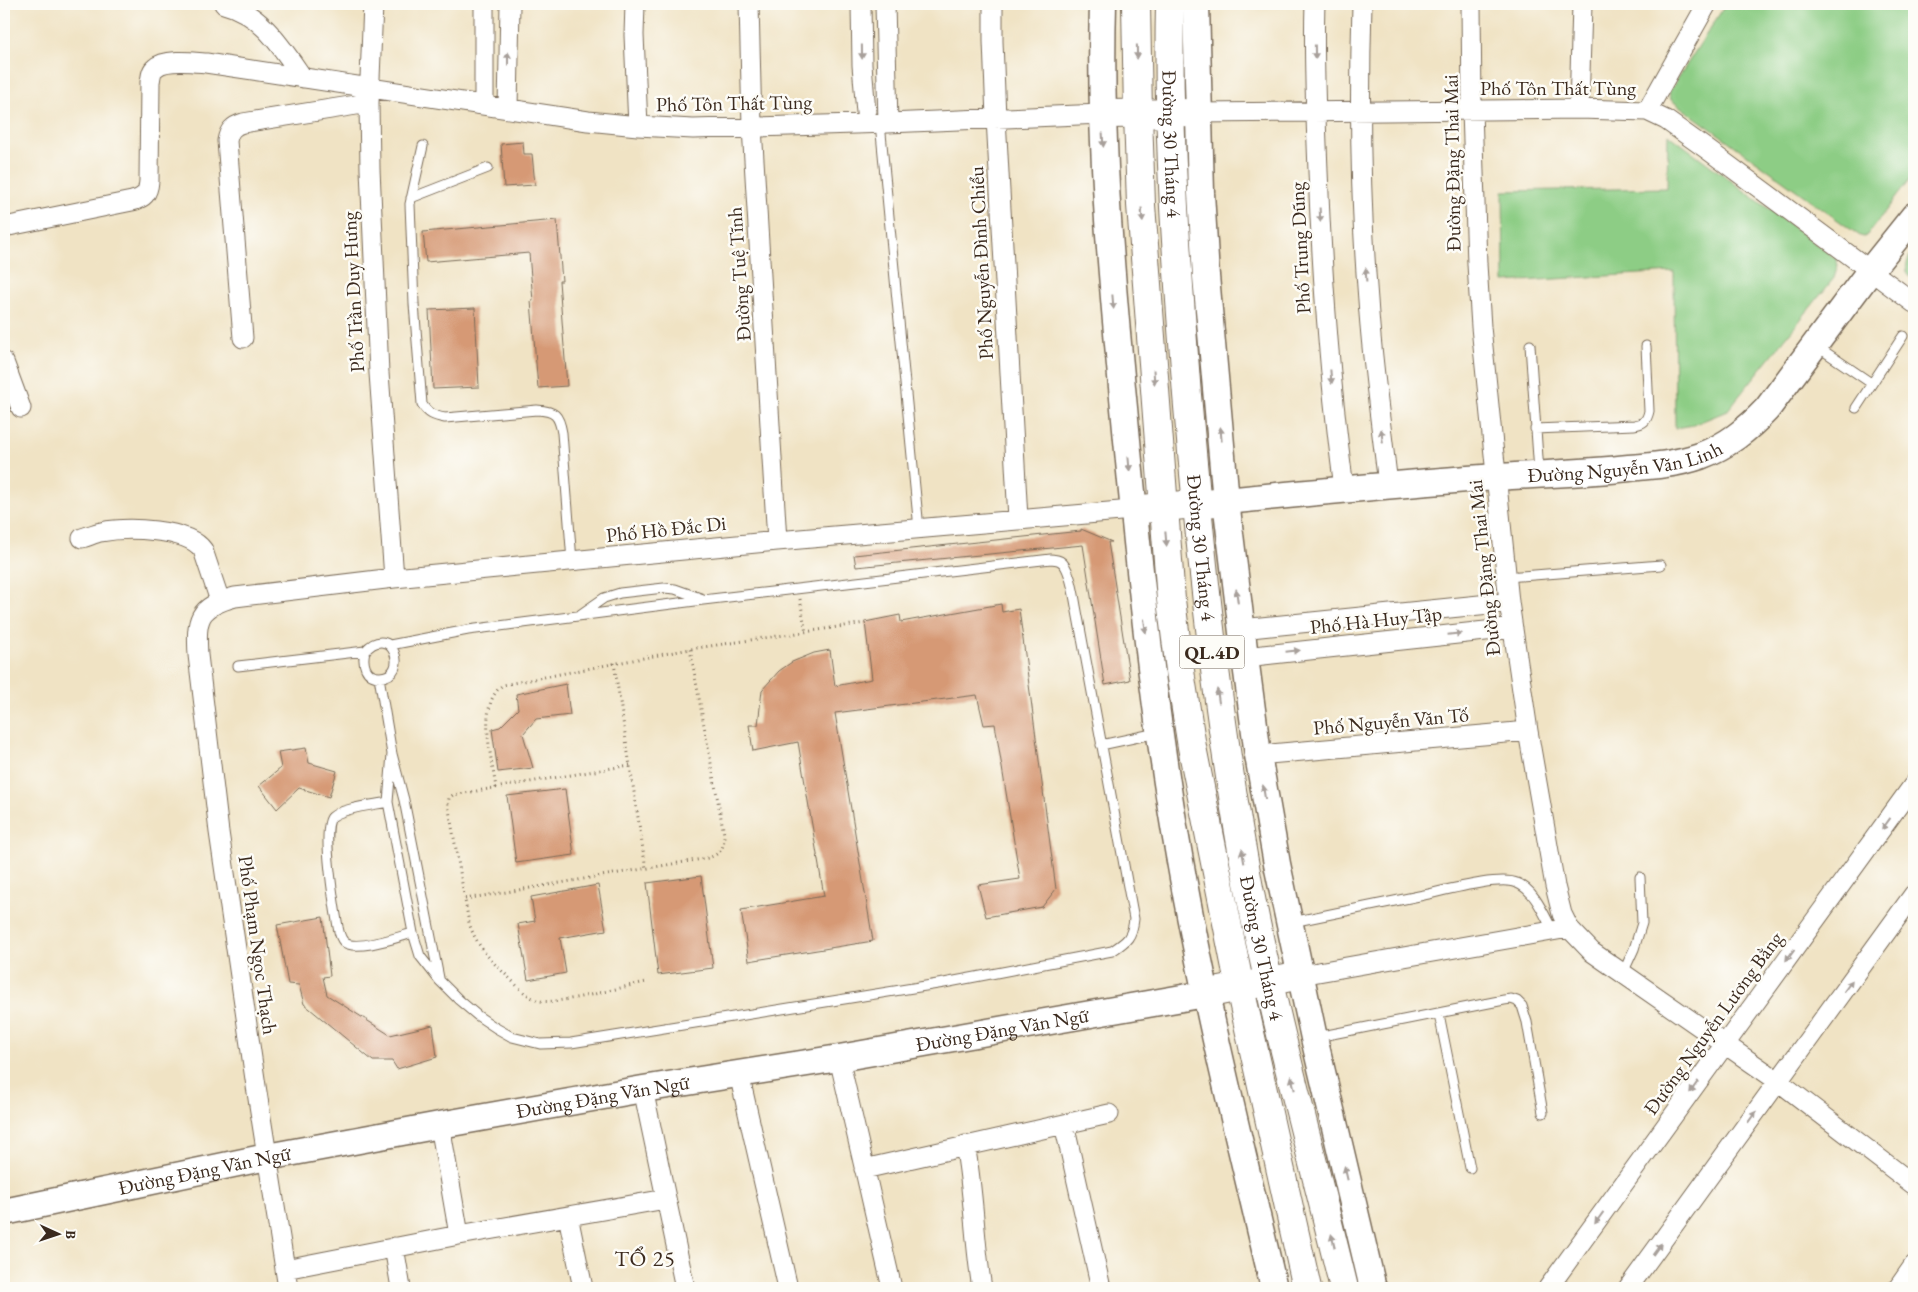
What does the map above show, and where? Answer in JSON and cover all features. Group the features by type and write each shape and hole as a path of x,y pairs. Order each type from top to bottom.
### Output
{"highway":[{"name":"Đường 30 Tháng 4","path":"1136,4 1141,205 1171,600 1182,688 1240,988 1307,1288"},
{"name":"Đường 30 Tháng 4","path":"1170,4 1170,114 1175,239 1196,504 1206,601 1226,752 1250,891 1269,982 1344,1288"},
{"path":"1102,114 1199,113"},
{"path":"1132,510 1226,501"},
{"path":"1205,994 1301,975"}],"street":[{"path":"230,4 263,26 276,40 303,78"},
{"name":"Phố Trần Duy Hưng","path":"373,4 369,95 379,373 394,578"},
{"path":"484,4 484,104"},
{"path":"508,108 510,4"},
{"path":"635,4 634,35 638,126"},
{"name":"Đường Tuệ Tĩnh","path":"749,4 752,127 777,541"},
{"path":"861,4 862,65 878,124"},
{"path":"878,124 885,4"},
{"name":"Phố Nguyễn Đình Chiểu","path":"994,4 993,41 996,118 1018,519"},
{"name":"QL.4D","path":"1103,4 1102,114 1113,302 1132,510 1160,733 1179,858 1205,994 1274,1288"},
{"name":"Đường 30 Tháng 4","path":"1196,4 1206,276 1226,501 1258,755 1277,864 1314,1038 1374,1288"},
{"name":"Phố Trung Dũng","path":"1315,4 1315,111 1326,317 1333,406 1344,488"},
{"path":"1362,4 1360,111 1362,211 1368,301 1388,485"},
{"name":"Đường Đặng Thai Mai","path":"1472,4 1472,110 1477,264 1482,327 1509,602 1528,731 1555,886 1562,914 1561,930 1778,1081 1914,1185"},
{"path":"1579,109 1582,4"},
{"path":"1647,111 1708,4"},
{"name":"Phố Tôn Thất Tùng","path":"4,227 141,199 146,194 149,181 150,82 152,72 156,66 172,62 206,63 303,78 369,95 484,104 588,121 638,126 693,129 878,124 1102,114"},
{"path":"243,338 228,133 231,128 243,123 369,95"},
{"name":"Phố Tôn Thất Tùng","path":"1199,113 1579,109 1647,111 1666,120 1708,150 1914,303"},
{"name":"Đường Nguyễn Văn Linh","path":"1226,501 1344,488 1652,466 1684,460 1716,450 1734,440 1752,426 1767,409 1870,271 1914,216"},
{"path":"4,362 21,408"},
{"name":"Phố Hồ Đắc Di","path":"213,604 235,596 394,578 777,541 1132,510"},
{"path":"82,538 99,532 118,529 175,534 192,539 203,550 213,604"},
{"name":"Phố Hà Huy Tập","path":"1241,629 1509,602"},
{"name":"Phố Phạm Ngọc Thạch","path":"213,604 200,618 197,637 198,655 218,832 288,1288"},
{"name":"Phố Hà Huy Tập","path":"1245,657 1513,628"},
{"name":"Phố Nguyễn Văn Tố","path":"1258,755 1528,731"},
{"name":"Đường Nguyễn Lương Bằng","path":"1548,1288 1914,784"},
{"path":"1628,1288 1914,894"},
{"path":"1301,975 1561,930"},
{"name":"Đường Đặng Văn Ngữ","path":"4,1212 267,1157 440,1125 1205,994"},
{"path":"839,1058 892,1288"},
{"path":"739,1074 788,1288"},
{"path":"643,1089 684,1288"},
{"path":"864,1169 1109,1114"},
{"path":"1064,1124 1101,1288"},
{"path":"440,1125 459,1234"},
{"path":"965,1145 969,1168 977,1260 982,1288"},
{"path":"285,1269 459,1234 666,1198"},
{"path":"568,1216 583,1288"},
{"path":"394,1247 401,1288"},
{"path":"1898,1288 1914,1265"}],"lane":[{"path":"878,124 919,529"},
{"path":"423,146 410,204 414,304 422,404 426,411 433,416 445,418 537,410 548,410 556,414 560,422 562,434 572,560"},
{"path":"411,198 488,168"},
{"path":"1856,408 1903,336"},
{"path":"1530,345 1539,475"},
{"path":"1816,345 1872,383"},
{"path":"1535,429 1641,424 1645,421 1649,411 1646,346"},
{"path":"390,645 395,652 397,660 394,669 388,675 379,677 371,675 365,668 363,660 365,651 371,644 380,642 390,645 468,630 703,600 1042,560 1059,560 1069,575 1076,606 1134,920 1130,938 1112,951 944,983 555,1045 525,1041 504,1032 478,1016 439,980 420,956 413,933 388,802 392,754"},
{"path":"1506,576 1661,565"},
{"path":"579,616 604,598 620,593 664,588 675,589 703,600"},
{"path":"238,666 365,651"},
{"path":"379,677 392,754 406,809 439,980"},
{"path":"1101,745 1160,733"},
{"path":"388,802 341,812 330,819 327,827 328,856 338,928 344,943 352,945 373,943 413,933"},
{"path":"1623,973 1634,949 1642,923 1640,876"},
{"path":"1289,923 1508,880 1526,888 1561,930"},
{"path":"1314,1038 1504,1000 1517,1001 1522,1006 1527,1022 1542,1113"},
{"path":"1439,1014 1470,1168"}],"path":[{"path":"799,588 806,633"},
{"path":"496,788 488,725 488,710 496,690 503,685 614,663 865,623"},
{"path":"465,899 708,858 718,854 723,849 724,834 690,650"},
{"path":"614,663 646,869"},
{"path":"630,765 453,795 449,798 448,804 469,923 474,937 482,951 521,989 538,1001 561,1000 646,982"}],"green space":[{"path":"1726,4 1914,4 1914,174 1864,237 1671,100 1669,92"},
{"path":"1668,134 1836,259 1838,265 1834,278 1727,411 1693,425 1675,428 1674,272 1504,282 1503,191 1667,188"},
{"path":"1914,250 1914,281 1910,277 1906,266"}],"building":[{"path":"523,142 524,154 532,154 535,185 504,187 501,144"},
{"path":"557,220 562,281 559,281 567,386 538,388 529,253 426,262 423,232"},
{"path":"475,308 479,387 433,389 429,310"},
{"path":"1081,529 1112,542 1108,542 1130,680 1105,685 1083,545 856,567 854,555 1081,531"},
{"path":"1001,604 1002,612 1019,609 1056,889 1042,907 986,917 978,885 1020,879 995,724 984,725 977,695 835,713 873,941 749,961 741,910 824,896 798,742 753,751 749,725 758,725 762,690 779,671 792,662 814,653 830,650 835,686 872,679 865,622 900,615 901,622"},
{"path":"566,684 570,715 536,719 523,734 533,768 498,772 492,729 500,727 518,709 516,694"},
{"path":"306,748 309,763 337,771 329,797 299,788 277,809 259,786 281,768 278,752"},
{"path":"565,789 574,855 516,863 507,796"},
{"path":"701,876 713,968 658,975 647,883"},
{"path":"598,885 606,930 560,938 566,973 528,980 518,924 535,921 531,897"},
{"path":"323,917 330,976 323,977 327,995 390,1035 433,1025 437,1057 397,1069 392,1061 373,1061 304,1004 299,985 288,984 277,925"}],"district":[{"name":"TỔ 25","path":"645,1258"}]}
